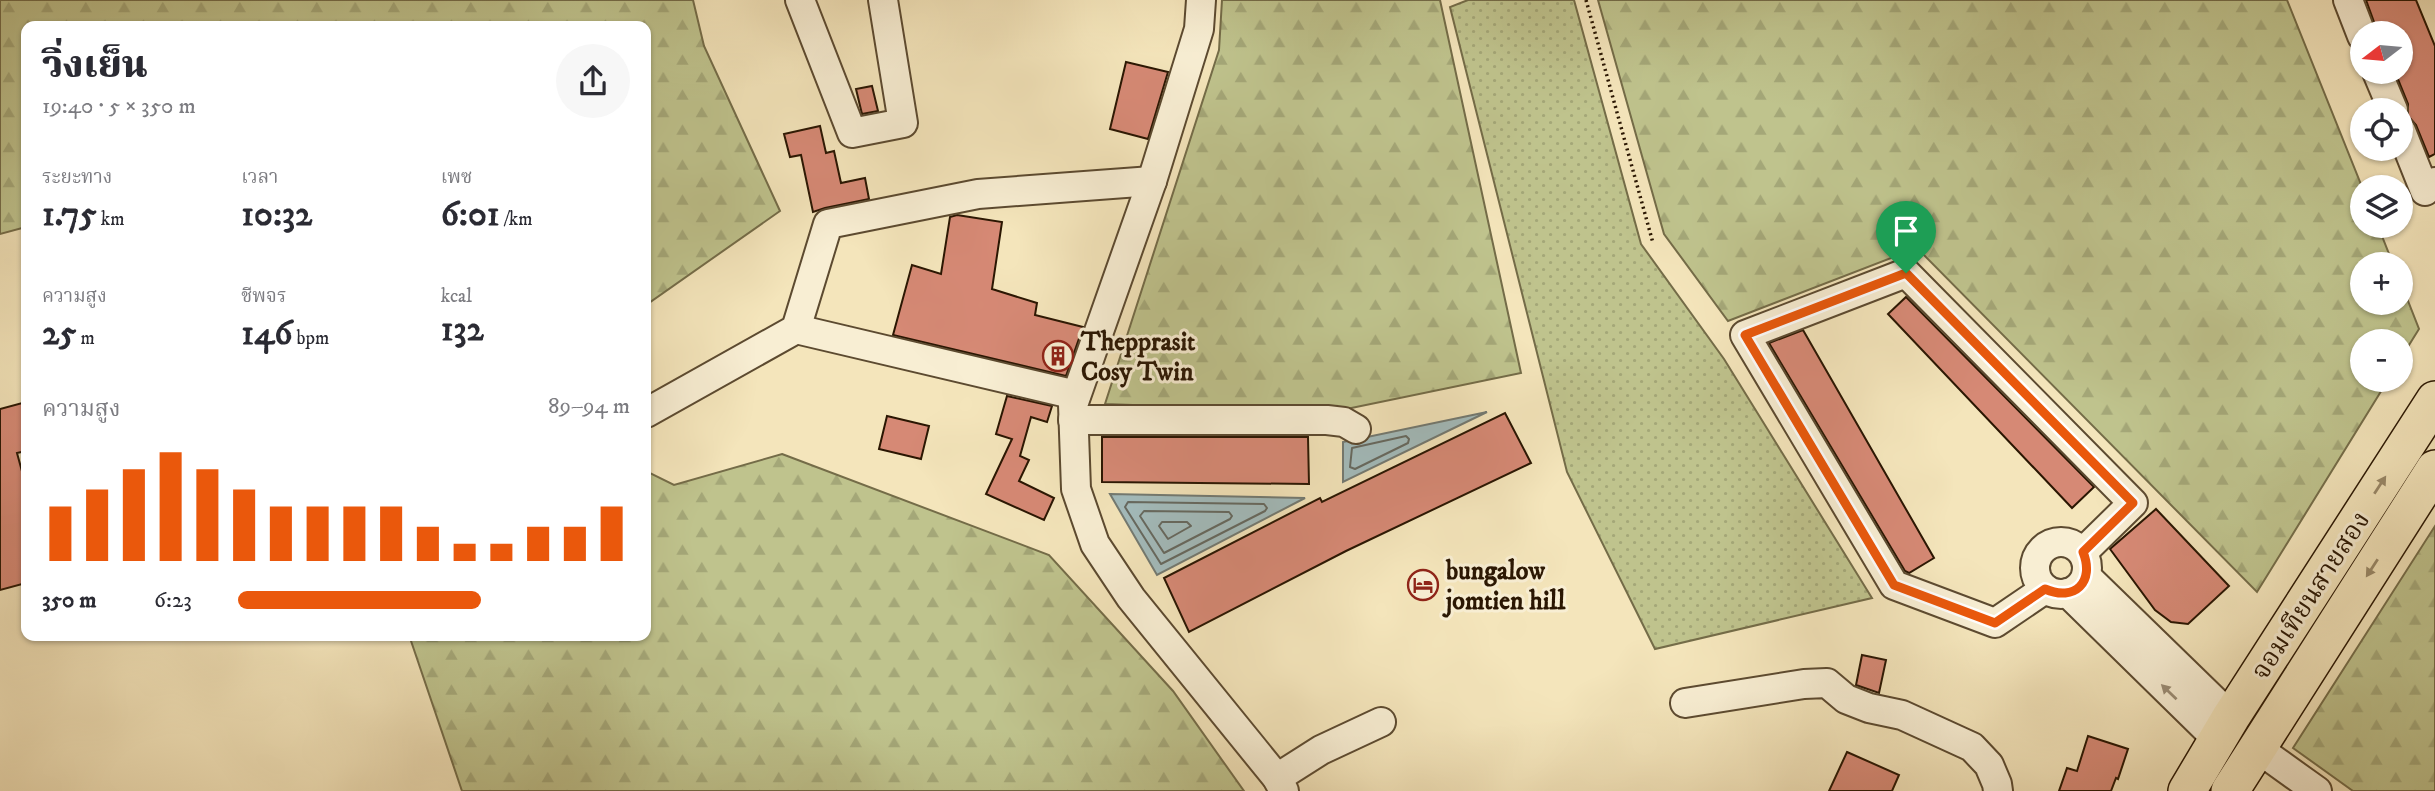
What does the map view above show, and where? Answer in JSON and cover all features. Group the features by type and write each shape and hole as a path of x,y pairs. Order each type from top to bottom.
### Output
{"main road":[{"name":"จอมเทียนสายสอง","path":"2187,791 2435,400"},
{"name":"จอมเทียนสายสอง","path":"2230,791 2435,469"}],"street":[{"path":"800,0 852,133 903,122 883,0"},
{"path":"1201,0 1199,29 1152,181 1075,407 1076,489 1095,544 1131,598 1281,785 1321,750 1381,722"},
{"path":"2348,0 2356,21"},
{"path":"2413,161 2425,191 2435,182"},
{"path":"651,409 796,329 828,224 978,194 1152,181"},
{"path":"1906,273 2133,503 2071,578 1995,623 1894,585 1745,335 1906,273"},
{"path":"796,329 1075,407 1344,422 1356,429"},
{"path":"2071,578 2224,729"},
{"path":"1685,703 1804,684 1827,683 1846,699 1902,715 1972,747 1989,765 1998,791"},
{"path":"2257,748 2317,791"}],"path":[{"path":"1586,0 1653,243"}],"green space":[{"path":"0,0 693,0 704,46 780,211 651,301 651,21 21,21 21,228 0,234"},
{"path":"1222,0 1440,0 1521,373 1332,412 1105,404 1219,50"},
{"path":"1468,0 1574,0 1641,244 1724,359 1872,598 1655,649 1567,472 1450,7"},
{"path":"1598,0 2287,0 2357,175 2350,175 2350,238 2383,238 2388,252 2350,252 2350,315 2413,314 2419,329 2413,339 2413,329 2350,329 2350,392 2381,392 2257,592 1917,248 1728,321 1664,234"},
{"path":"782,454 1049,555 1173,691 1244,791 462,791 411,641 651,641 651,474 674,485"},
{"path":"2435,526 2435,791 2353,791 2293,748"}],"water":[{"path":"1487,412 1343,482 1343,442"},
{"path":"1110,494 1305,498 1157,575"}],"building":[{"path":"2366,0 2416,0 2435,46 2435,154 2429,157 2413,122 2413,98 2406,98 2400,84 2413,84 2413,21 2374,21"},
{"path":"1126,62 1168,72 1148,139 1110,129"},
{"path":"872,86 878,111 862,114 856,89"},
{"path":"820,126 826,153 834,151 841,183 865,178 869,199 813,212 801,155 790,157 784,134"},
{"path":"957,215 1002,222 992,289 1037,303 1035,315 1083,327 1066,376 893,335 912,265 941,274 950,217"},
{"path":"1906,297 2094,487 2072,508 1888,314"},
{"path":"1803,330 1934,558 1909,573 1905,571 1769,343"},
{"path":"1007,396 1052,406 1047,422 1031,417 1020,456 1029,460 1019,481 1054,498 1044,520 986,494 1012,439 996,434"},
{"path":"21,403 21,452 17,453 21,468 21,584 0,590 0,409"},
{"path":"1505,413 1531,463 1346,551 1189,632 1164,578 1320,498 1322,502"},
{"path":"887,416 929,426 921,459 879,449"},
{"path":"1102,437 1308,437 1309,484 1102,482"},
{"path":"2156,509 2229,586 2188,624 2171,622 2155,610 2110,549"},
{"path":"1862,655 1886,660 1879,693 1856,685"},
{"path":"2088,736 2128,749 2118,779 2116,778 2111,791 2059,791 2067,768 2077,771"},
{"path":"1847,752 1899,775 1892,791 1829,791"}],"place":[{"name":"Thepprasit Cosy Twin","path":"1058,356"},
{"name":"bungalow jomtien hill","path":"1423,585"}],"route":[{"path":"1906,273 2133,503 2083,552 2088,565 2087,577 2078,589 2057,594 2045,589 1995,623 1894,585 1745,335 1906,273"}]}
